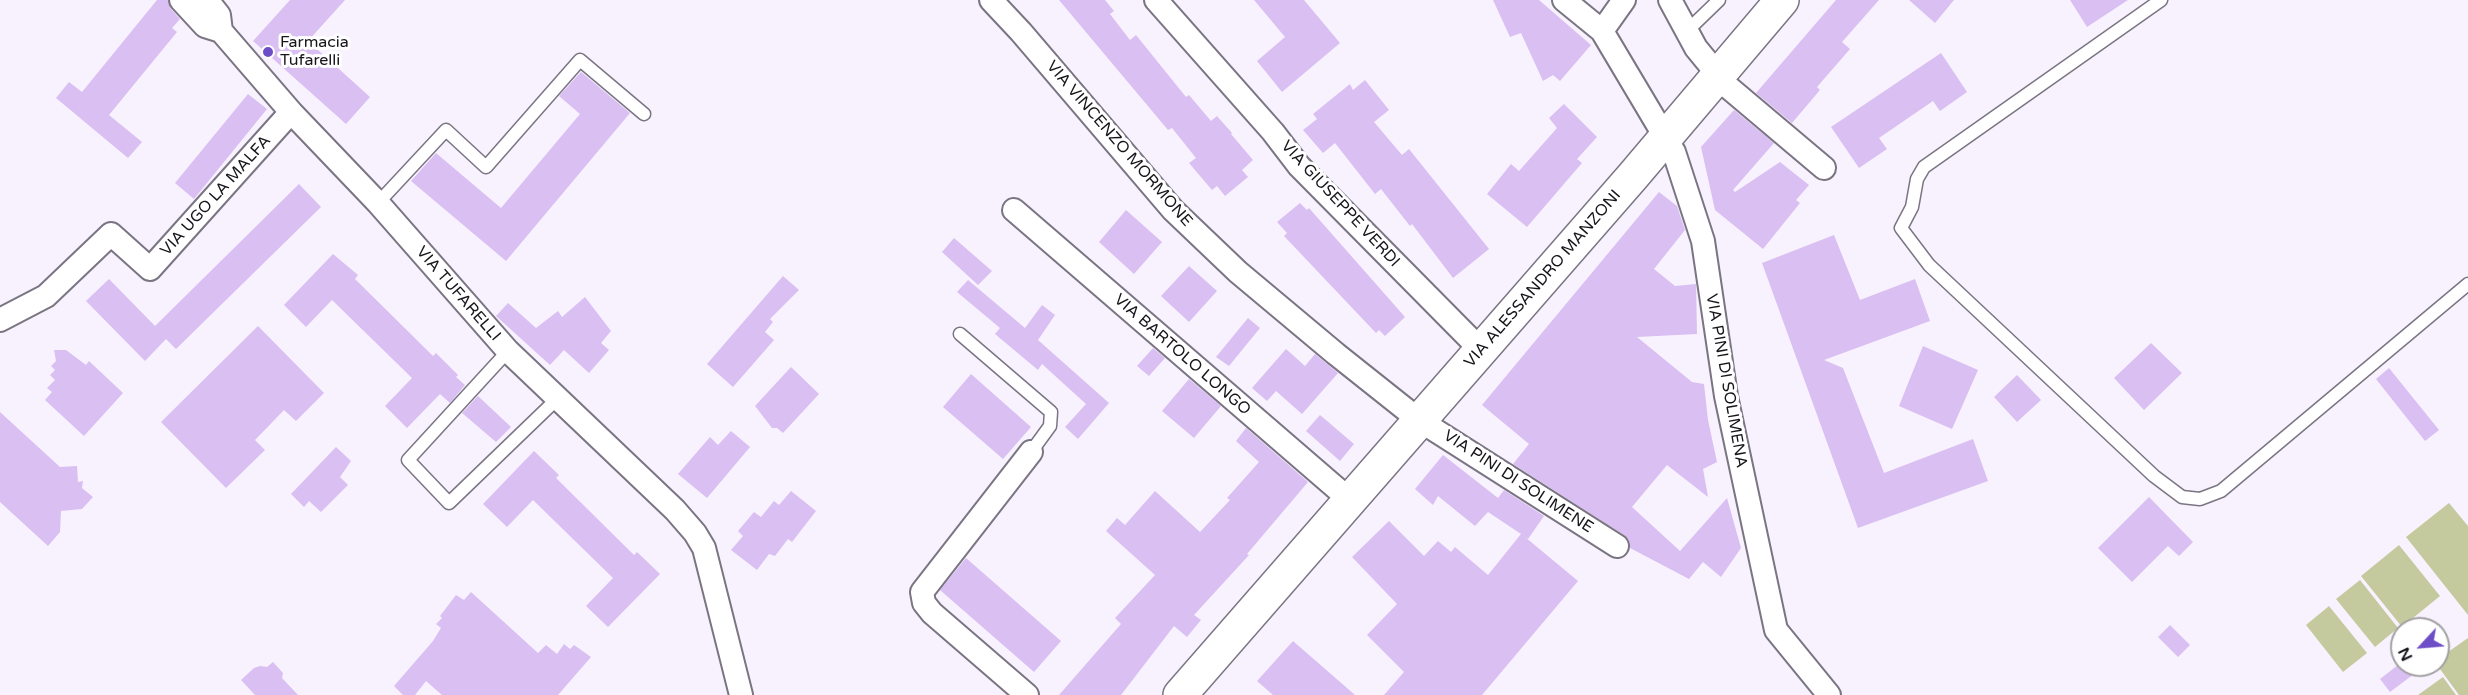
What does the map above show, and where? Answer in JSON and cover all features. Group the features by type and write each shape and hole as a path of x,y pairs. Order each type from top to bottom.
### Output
{"street":[{"name":"VIA TUFARELLI","path":"181,0 205,26 220,11 291,112 378,203 508,351 675,510 695,533 704,548 741,695"},
{"name":"VIA VINCENZO MORMONE","path":"991,0 1173,210 1238,272 1287,314 1419,420"},
{"name":"VIA GIUSEPPE VERDI","path":"1156,0 1273,132 1299,166 1481,350"},
{"path":"1564,0 1602,31 1666,136"},
{"path":"1602,31 1624,0"},
{"path":"1670,0 1696,48 1728,87 1824,168"},
{"name":"VIA ALESSANDRO MANZONI","path":"1419,420 1782,0"},
{"name":"VIA UGO LA MALFA","path":"0,320 46,296 111,234 150,269 291,112"},
{"name":"VIA PINI DI SOLIMENA","path":"1666,136 1674,153 1703,241 1726,396 1776,630 1829,695"},
{"name":"VIA BARTOLO LONGO","path":"1014,210 1350,500"},
{"path":"1180,695 1419,420"},
{"name":"VIA PINI DI SOLIMENE","path":"1419,420 1617,546"},
{"path":"1027,695 932,613 924,603 922,592 1032,452"}],"lane":[{"path":"1688,31 1719,0"},
{"path":"2161,0 1924,167 1917,179 1912,207 1901,228 1929,265 2134,459 2182,497 2200,499 2221,491 2468,284"},
{"path":"378,203 446,130 486,167 580,60 644,114"},
{"path":"960,334 1051,412 1050,426 1032,452"},
{"path":"508,351 408,460 449,503 557,399"}],"green space":[{"path":"2449,503 2468,526 2468,615 2406,537"},
{"path":"2399,545 2440,596 2414,617 2394,617 2361,576"},
{"path":"2360,580 2390,618 2390,635 2375,647 2336,599"},
{"path":"2329,606 2367,653 2343,672 2306,625"},
{"path":"2468,638 2468,695 2459,695 2446,677 2450,677 2450,651"},
{"path":"2443,677 2456,695 2418,695"}],"building":[{"path":"157,0 168,0 171,9 180,19 172,28 177,32 109,115 142,142 128,158 56,98 69,82 82,92"},
{"path":"290,0 345,0 308,41 370,97 346,124 253,41"},
{"path":"1059,0 1105,0 1114,11 1110,14 1130,40 1136,35 1186,97 1189,95 1211,121 1217,116 1232,133 1253,160 1242,170 1248,177 1225,196 1217,186 1212,190 1189,163 1196,158 1172,128 1168,130"},
{"path":"1254,0 1304,0 1340,43 1282,92 1257,61 1285,37"},
{"path":"1493,0 1539,0 1591,45 1560,81 1553,75 1543,81 1521,33 1510,37"},
{"path":"1836,0 1879,0 1842,42 1850,49 1817,87 1820,90 1792,123 1756,93"},
{"path":"1909,0 1954,0 1935,23"},
{"path":"2070,0 2128,0 2087,27"},
{"path":"1941,53 1967,92 1940,111 1933,101 1879,138 1887,149 1859,168 1831,127"},
{"path":"581,72 630,113 506,261 411,181 436,153 501,208 580,114 559,96"},
{"path":"1365,80 1389,110 1374,122 1402,155 1409,149 1489,249 1453,278 1412,224 1410,226 1381,189 1375,194 1335,143 1323,153 1303,130 1317,119 1313,114 1350,84 1353,90"},
{"path":"248,94 267,109 194,199 175,183"},
{"path":"1564,104 1597,137 1577,159 1582,163 1527,227 1487,194 1511,164 1519,171 1557,128 1549,118"},
{"path":"1734,110 1774,143 1733,190 1735,192 1780,162 1809,185 1796,200 1800,203 1763,249 1715,210 1701,147"},
{"path":"299,184 321,207 176,349 166,339 145,361 86,301 109,279 155,326"},
{"path":"1659,192 1677,206 1685,230 1654,269 1675,286 1696,284 1697,334 1637,337 1692,382 1704,384 1708,420 1717,462 1703,469 1708,497 1667,465 1632,507 1680,551 1727,498 1741,548 1721,577 1703,562 1689,579 1630,548 1629,540 1624,535 1513,464 1529,444 1482,405"},
{"path":"1300,203 1307,210 1309,208 1405,317 1385,336 1379,330 1376,333 1284,236 1287,233 1277,222"},
{"path":"1126,210 1162,242 1134,274 1099,242"},
{"path":"1834,235 1860,300 1915,279 1930,321 1824,360 1843,368 1884,473 1973,439 1988,481 1858,528 1762,263"},
{"path":"954,238 992,271 978,285 942,252"},
{"path":"333,254 358,275 355,279 433,356 436,353 458,375 456,377 465,385 450,403 440,394 407,428 385,406 412,378 332,300 306,327 284,305"},
{"path":"1189,266 1217,291 1189,322 1161,296"},
{"path":"783,276 799,290 770,319 773,322 765,332 774,340 733,387 707,364"},
{"path":"968,280 1025,328 1042,305 1055,315 1038,340 1109,403 1078,439 1065,427 1086,404 1042,364 1038,370 995,334 1000,328 957,292"},
{"path":"585,297 611,331 601,343 609,350 589,373 564,350 550,365 496,316 508,303 536,328 558,311 562,317"},
{"path":"1248,318 1260,328 1229,366 1216,357"},
{"path":"258,326 324,393 296,421 284,410 255,440 265,450 226,488 161,422"},
{"path":"2151,343 2182,373 2144,410 2114,378"},
{"path":"1923,346 1978,370 1952,429 1899,406"},
{"path":"1153,348 1165,358 1149,376 1137,366"},
{"path":"1286,349 1305,366 1315,354 1338,373 1302,414 1276,391 1267,401 1252,388"},
{"path":"54,350 66,350 86,365 89,361 123,393 84,436 45,400 52,392 47,388 55,380 50,375 55,370 51,366 56,361"},
{"path":"791,367 819,394 783,433 777,428 772,428 755,406"},
{"path":"2389,368 2439,430 2425,441 2376,379"},
{"path":"971,374 1031,427 1003,459 943,407"},
{"path":"2017,375 2041,400 2017,422 1994,397"},
{"path":"1189,379 1221,406 1194,438 1162,411"},
{"path":"478,396 511,427 496,442 462,413"},
{"path":"0,412 60,467 77,466 78,482 83,481 82,488 93,497 82,509 61,511 60,532 48,546 0,502"},
{"path":"1320,415 1354,444 1340,461 1306,431"},
{"path":"1246,428 1308,482 1247,554 1249,555 1194,615 1201,620 1187,637 1174,626 1121,695 1059,695 1121,624 1115,618 1155,575 1106,531 1117,518 1125,525 1155,491 1200,532 1230,500 1227,498 1259,462 1236,441"},
{"path":"731,431 750,447 707,498 678,474 710,437 718,445"},
{"path":"336,447 351,461 340,477 348,485 321,512 309,501 304,507 291,494"},
{"path":"534,451 559,475 556,478 634,555 637,552 660,574 608,627 586,606 613,578 533,500 507,527 483,504"},
{"path":"1443,455 1498,498 1504,490 1544,516 1528,539 1525,537 1578,581 1482,695 1384,695 1404,672 1367,635 1397,604 1352,557 1389,521 1424,556 1438,541 1451,552 1455,547 1488,575 1521,534 1488,512 1475,526 1438,496 1433,505 1415,489"},
{"path":"791,491 816,511 792,542 788,539 775,556 769,554 757,570 731,550 743,536 738,531 754,512 761,517 774,501 779,505"},
{"path":"2149,497 2193,542 2179,556 2168,546 2132,582 2098,548"},
{"path":"966,558 1061,641 1034,672 940,590"},
{"path":"471,592 538,653 546,645 557,654 564,644 570,649 574,645 591,657 558,695 442,695 426,681 415,695 403,695 394,686 433,641 441,628 436,624 442,618 440,616 456,595 464,600"},
{"path":"2170,625 2190,645 2178,657 2158,637"},
{"path":"1293,641 1355,695 1273,695 1257,681"},
{"path":"273,662 283,673 282,678 298,695 255,695 241,680 254,668 267,667"},
{"path":"2390,671 2390,677 2410,677 2390,692 2380,679"}],"place":[{"name":"Farmacia Tufarelli","path":"268,52"}]}
